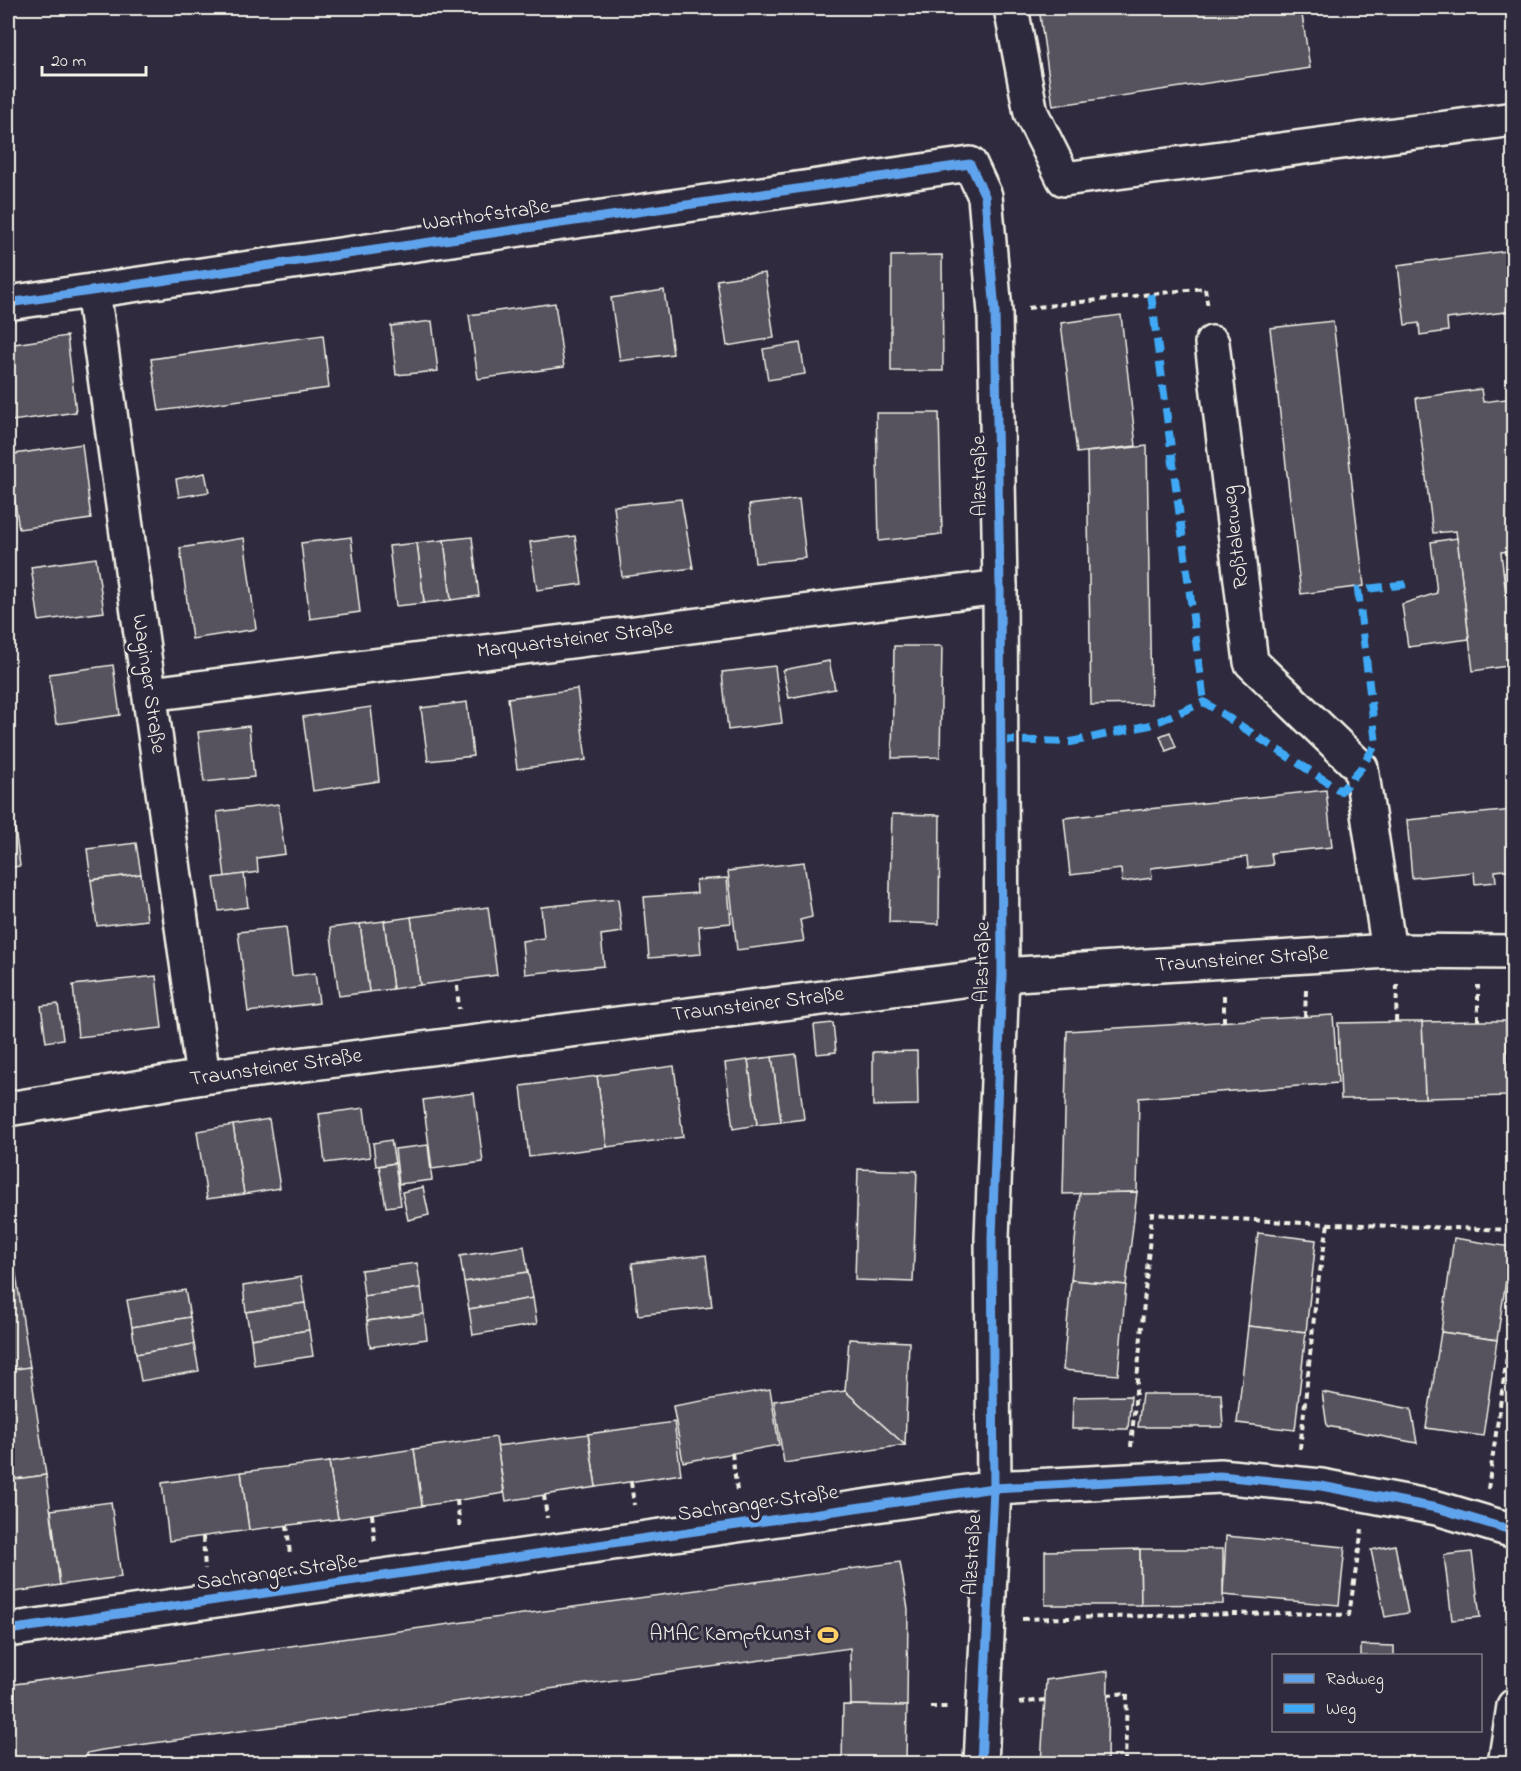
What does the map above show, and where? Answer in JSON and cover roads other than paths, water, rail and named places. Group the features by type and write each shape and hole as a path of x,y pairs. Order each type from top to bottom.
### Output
{"street":[{"path":"1011,8 1031,113 1064,179 1514,119"},
{"name":"Warthofstraße","path":"8,303 970,164"},
{"name":"Alzstraße","path":"970,164 985,196 995,312 1000,587 1002,975 992,1238 994,1488 981,1764"},
{"name":"Waginger Straße","path":"93,291 203,1077"},
{"name":"Roßtalerweg","path":"1212,343 1251,662 1361,768 1389,951"},
{"name":"Marquartsteiner Straße","path":"150,694 1000,587"},
{"name":"Traunsteiner Straße","path":"8,1109 203,1077 1002,975 1389,951 1514,952"},
{"name":"Sachranger Straße","path":"8,1630 994,1488 1220,1476 1296,1484 1367,1495 1437,1508 1499,1526"},
{"path":"1505,1764 1514,1706"}],"place":[{"name":"AMAC Kampfkunst","path":"828,1635"}]}
